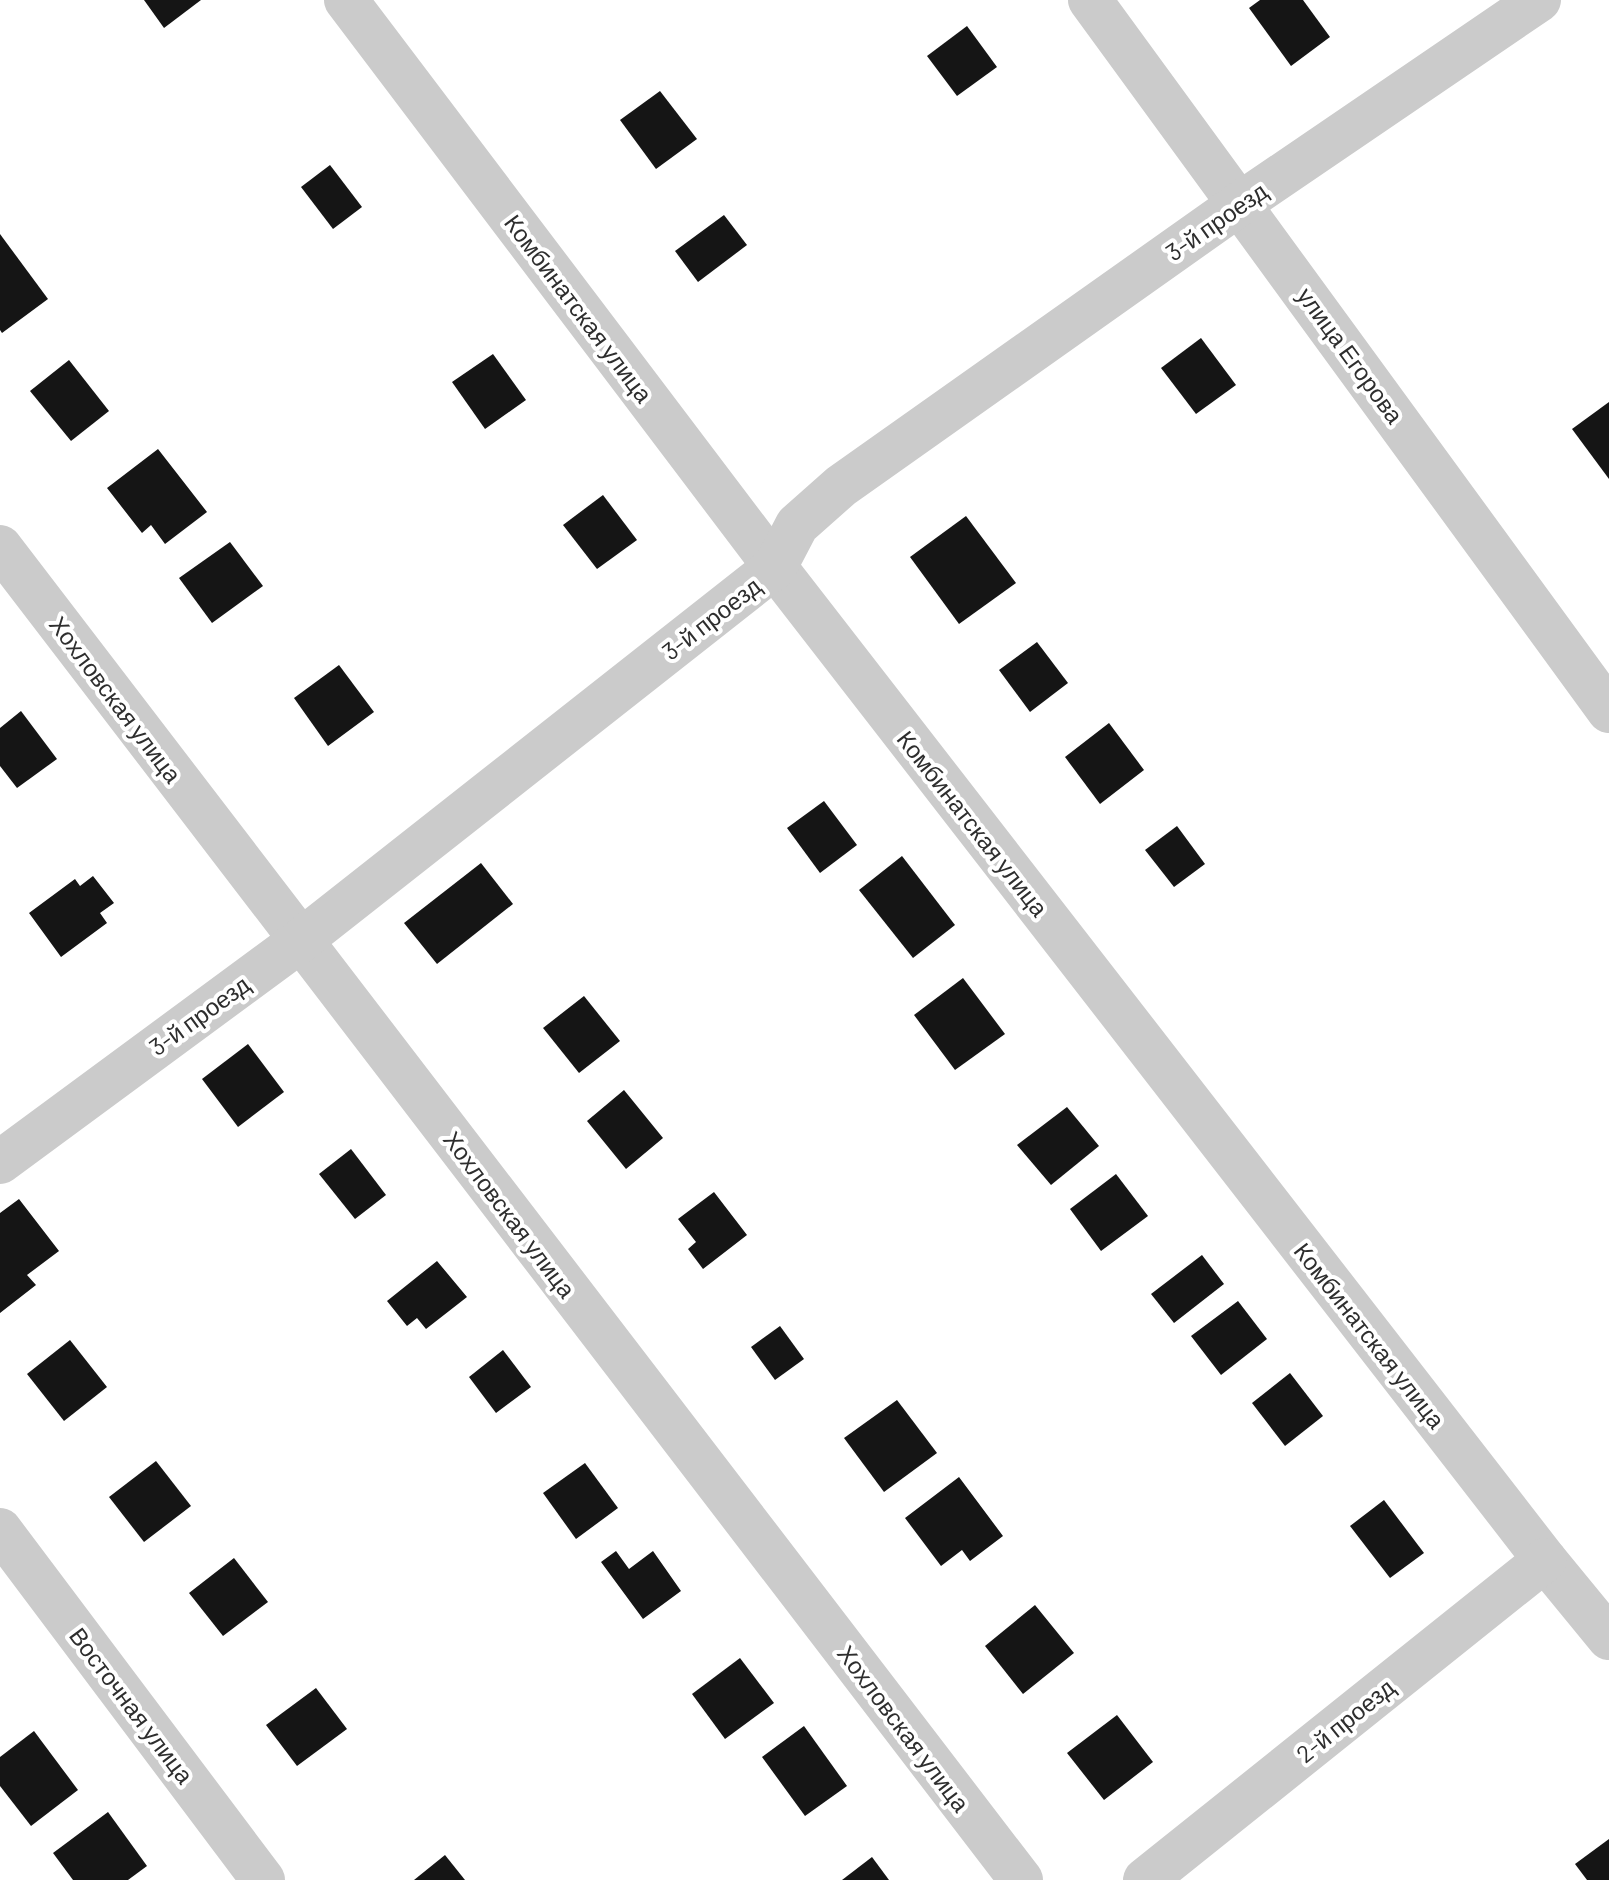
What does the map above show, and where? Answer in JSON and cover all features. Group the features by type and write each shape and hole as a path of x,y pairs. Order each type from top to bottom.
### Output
{"street":[{"name":"Комбинатская улица","path":"346,0 775,567 1545,1560 1609,1638"},
{"name":"улица Егорова","path":"1090,0 1609,711"},
{"name":"3-й проезд","path":"0,1162 300,941 775,567 797,525 841,486 1241,203 1539,0"},
{"name":"Хохловская улица","path":"0,547 1021,1880"},
{"name":"Восточная улица","path":"0,1530 263,1880"},
{"name":"2-й проезд","path":"1145,1880 1545,1560"}],"building":[{"path":"144,0 201,0 164,28"},
{"path":"1260,0 1303,0 1330,37 1291,66 1249,8"},
{"path":"967,26 997,67 957,96 927,56"},
{"path":"660,91 697,139 656,169 620,120"},
{"path":"330,165 362,207 333,229 301,187"},
{"path":"724,215 747,245 698,282 675,251"},
{"path":"0,234 48,299 2,333 0,330"},
{"path":"1201,338 1236,385 1196,414 1161,368"},
{"path":"493,354 526,400 485,429 452,382"},
{"path":"69,360 109,411 71,441 30,391"},
{"path":"1609,402 1609,479 1572,429"},
{"path":"158,449 207,512 165,544 151,525 142,533 107,488"},
{"path":"603,495 637,540 597,569 563,525"},
{"path":"966,516 1016,583 959,624 910,557"},
{"path":"230,542 263,586 212,623 179,578"},
{"path":"1037,642 1068,683 1030,712 999,670"},
{"path":"339,665 374,712 328,746 294,698"},
{"path":"21,711 57,759 17,788 0,766 0,728"},
{"path":"1109,723 1144,770 1100,804 1065,757"},
{"path":"824,801 857,845 820,873 787,828"},
{"path":"1177,826 1205,864 1174,887 1145,850"},
{"path":"902,856 955,925 913,958 859,890"},
{"path":"481,863 513,904 437,964 404,923"},
{"path":"93,876 114,903 100,913 107,923 61,957 29,913 75,879 80,886"},
{"path":"963,978 1005,1034 955,1070 914,1015"},
{"path":"584,996 620,1041 579,1073 543,1028"},
{"path":"248,1044 284,1092 238,1127 202,1079"},
{"path":"624,1090 663,1138 626,1169 587,1121"},
{"path":"1067,1107 1099,1146 1051,1185 1017,1145"},
{"path":"351,1149 386,1195 355,1219 319,1174"},
{"path":"1116,1174 1148,1216 1101,1251 1070,1209"},
{"path":"714,1192 747,1235 703,1269 688,1249 696,1242 678,1219"},
{"path":"19,1199 59,1251 27,1275 36,1285 0,1313 0,1213"},
{"path":"1202,1255 1224,1284 1174,1323 1151,1294"},
{"path":"437,1261 467,1297 426,1329 417,1318 407,1326 387,1301"},
{"path":"1238,1301 1267,1339 1221,1375 1191,1336"},
{"path":"780,1326 804,1359 775,1380 751,1347"},
{"path":"70,1340 107,1387 64,1421 27,1374"},
{"path":"503,1350 531,1387 496,1413 469,1377"},
{"path":"1290,1373 1323,1416 1285,1446 1252,1403"},
{"path":"897,1400 937,1453 884,1492 844,1438"},
{"path":"156,1461 191,1506 144,1542 109,1497"},
{"path":"585,1463 618,1508 576,1539 543,1493"},
{"path":"959,1477 1003,1536 970,1561 962,1550 941,1566 905,1518"},
{"path":"1384,1500 1424,1553 1390,1578 1350,1526"},
{"path":"616,1551 629,1569 653,1551 681,1591 643,1619 601,1562"},
{"path":"234,1558 268,1602 223,1636 189,1593"},
{"path":"1035,1605 1074,1653 1023,1694 985,1646"},
{"path":"740,1658 774,1703 725,1739 692,1694"},
{"path":"316,1688 347,1729 297,1766 266,1725"},
{"path":"1117,1715 1153,1762 1104,1800 1067,1753"},
{"path":"804,1726 847,1786 805,1816 762,1757"},
{"path":"34,1731 78,1790 31,1826 0,1786 0,1757"},
{"path":"108,1812 147,1866 128,1880 73,1880 53,1853"},
{"path":"1609,1839 1609,1880 1587,1880 1575,1864"},
{"path":"445,1855 465,1880 414,1880"},
{"path":"872,1857 889,1880 842,1880"}]}
